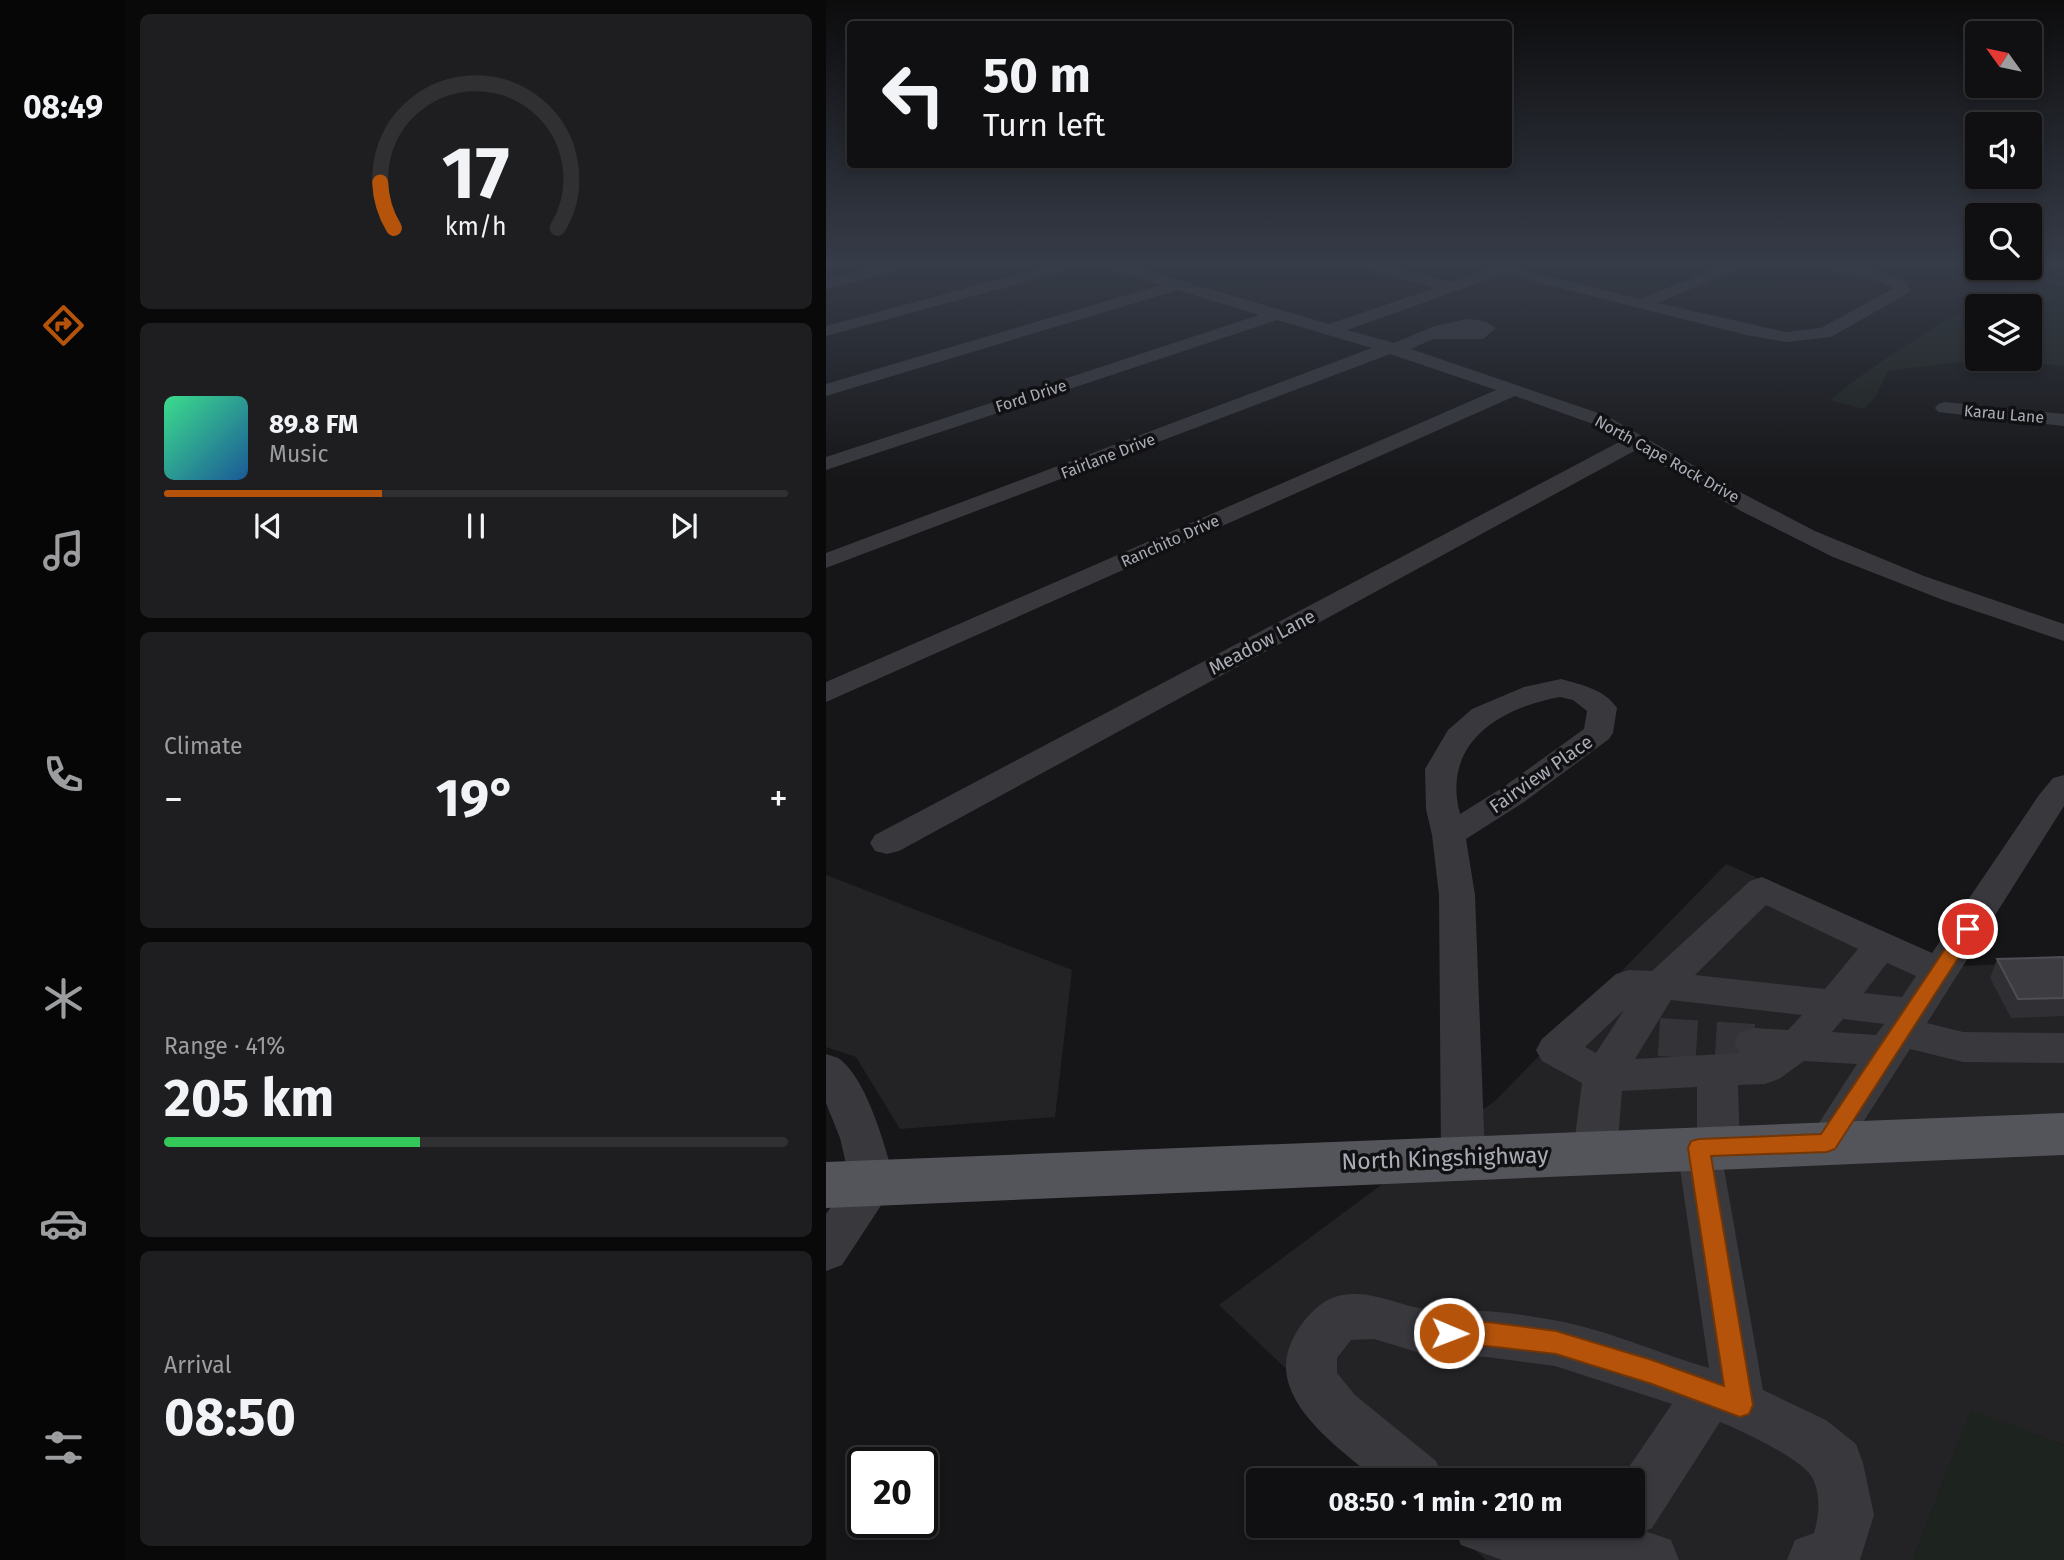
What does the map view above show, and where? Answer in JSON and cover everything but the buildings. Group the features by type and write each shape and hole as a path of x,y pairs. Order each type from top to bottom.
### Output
{"main road":[{"name":"North Kingshighway","path":"849,1184 1708,1147 2064,1135"}],"street":[{"path":"826,390 1011,335"},
{"name":"Ford Drive","path":"826,464 1215,335"},
{"name":"North Cape Rock Drive","path":"1346,335 1600,420 1771,518 1830,546 1885,570 2064,633"},
{"name":"Fairlane Drive","path":"826,561 1432,335"},
{"path":"1785,335 1803,337 1815,335"},
{"name":"Ranchito Drive","path":"826,693 1514,389"},
{"name":"Karau Lane","path":"1945,408 2064,420"},
{"name":"Meadow Lane","path":"887,843 1637,441"},
{"name":"Fairview Place","path":"1449,835 1513,794 1598,733 1602,708 1583,694 1561,688 1534,693 1482,715 1459,736 1441,769 1442,810 1449,835 1457,894 1462,1157"},
{"path":"1827,1143 2059,798"},
{"path":"1595,1152 1603,1076 1645,1036 1661,985 1762,889 1940,972"},
{"path":"1881,945 1834,1004 1798,1045 1765,1068 1603,1076 1556,1050 1629,984 1661,985 1834,1004 1901,1032 1963,1047 2064,1048"},
{"path":"1755,1043 1798,1045 1901,1032"},
{"path":"826,1070 843,1092 863,1138 826,1251"},
{"path":"1645,1495 1725,1399 1708,1147 1717,1071"},
{"path":"1403,1468 1337,1413 1312,1381 1312,1351 1339,1318 1374,1317 1430,1333 1487,1334 1556,1343 1652,1372 1725,1399 1808,1438 1837,1463 1847,1515 1834,1555 1815,1560"},
{"path":"1521,1538 1535,1542 1625,1546"}],"shaded area":[{"path":"1923,335 1965,335 1965,361 1888,371 1876,396 1864,409 1830,400 1866,372"},
{"path":"2042,335 2064,335 2064,366 2042,364"},
{"path":"1726,864 1958,966 2064,962 2064,1445 1971,1411 1913,1560 1486,1560 1463,1538 1645,1538 1645,1468 1390,1468 1219,1305 1496,1100"},
{"path":"826,875 1072,970 1055,1117 900,1129 856,1057 826,1047"},
{"path":"1971,1410 2064,1445 2064,1560 1913,1560"}],"tunnel":[{"path":"1659,1037 1754,1043"}],"route":[{"path":"1449,1333 1487,1334 1556,1343 1652,1372 1740,1405 1699,1148 1827,1143 1968,929"}]}
